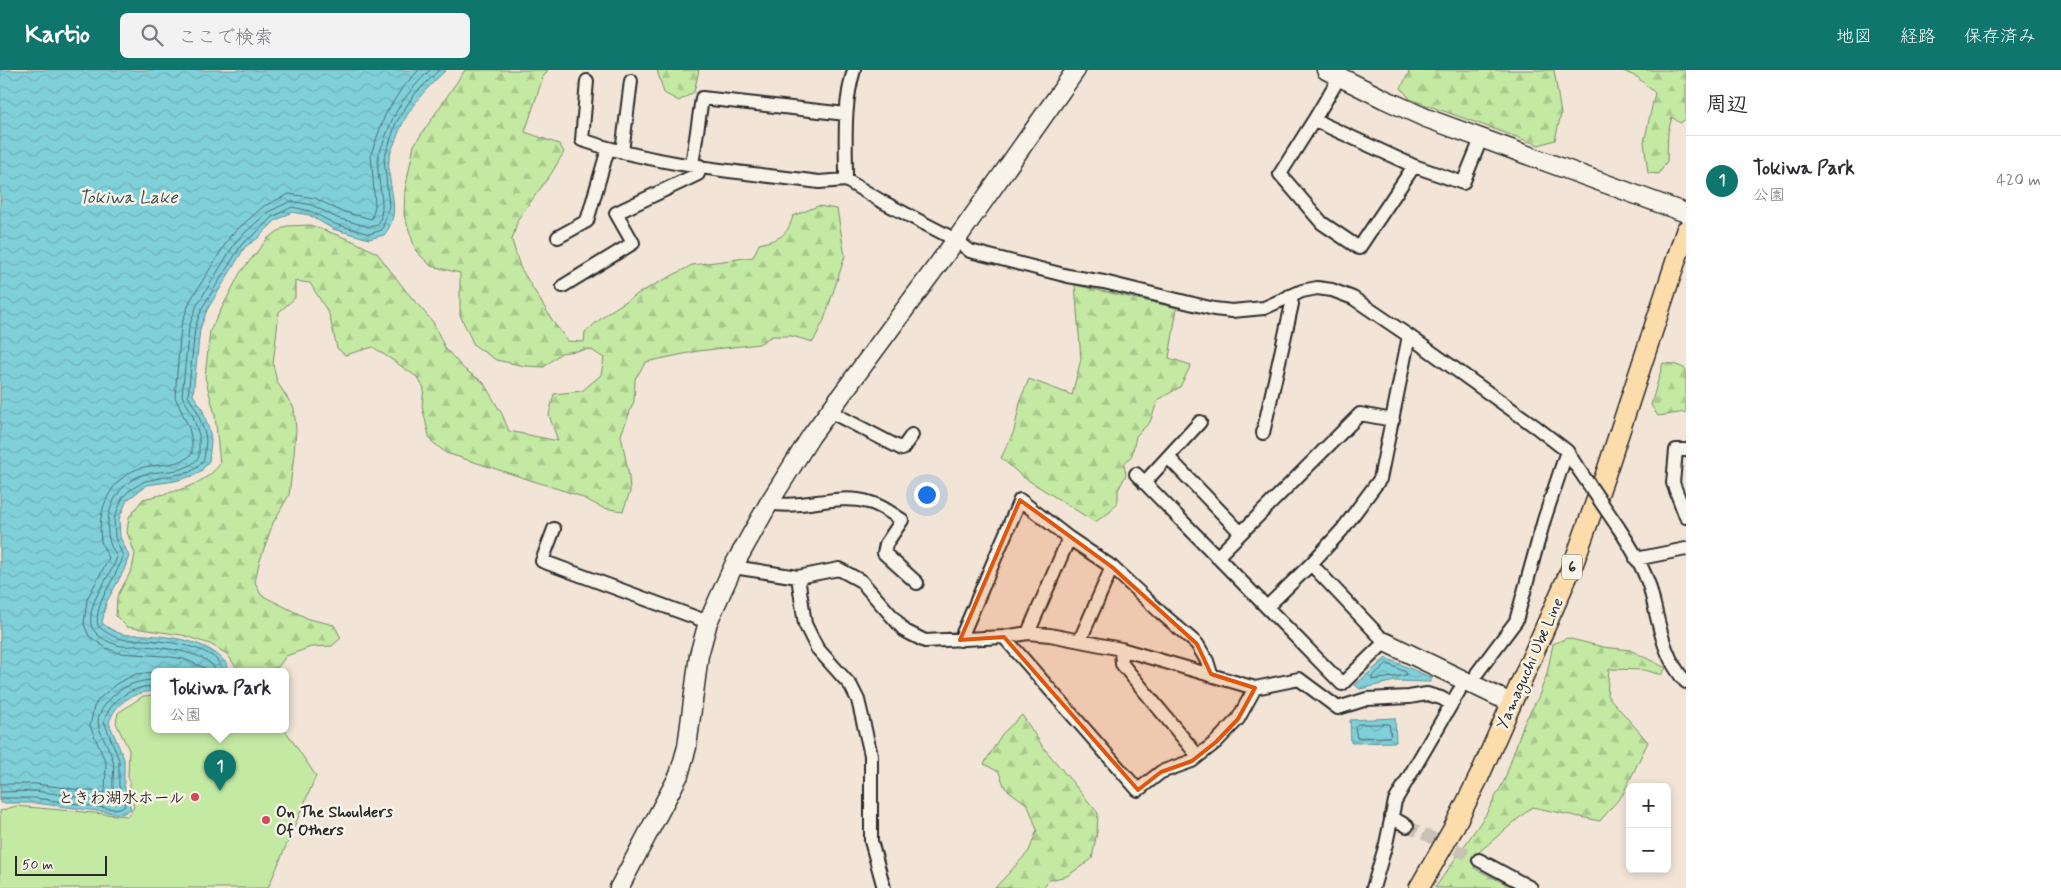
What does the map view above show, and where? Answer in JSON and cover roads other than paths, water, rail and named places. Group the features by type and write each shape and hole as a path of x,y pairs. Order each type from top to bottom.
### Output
{"main road":[{"name":"Yamaguchi Ube Line","path":"1419,888 1453,829 1479,777 1574,562 1606,473 1686,230"}],"street":[{"path":"846,180 846,114 854,70"},
{"path":"619,888 682,768 687,747 699,654 708,622 733,567 769,503 829,411 956,240 1076,70"},
{"path":"1414,166 1359,248 1322,223 1280,174 1314,120 1332,74 1409,110 1686,213"},
{"path":"587,80 582,140 608,149 657,161 819,182 846,180 881,201 956,240 970,251 1068,276 1104,282 1214,309 1232,311 1264,308 1302,291 1317,288 1332,290 1353,298 1410,336 1567,451 1618,527 1636,559 1648,584 1668,657 1686,682"},
{"path":"622,152 631,80"},
{"path":"563,286 633,243 616,213 698,174 696,166 702,98 846,114"},
{"path":"1314,120 1414,166 1463,183 1481,138"},
{"path":"558,237 588,221 608,149"},
{"path":"1263,433 1292,304 1289,296"},
{"path":"1267,607 1311,564 1342,530 1380,479 1410,336"},
{"path":"829,411 902,449 912,435"},
{"path":"1217,557 1360,414 1393,420"},
{"path":"1200,422 1168,457 1140,479 1342,684 1385,642"},
{"path":"1686,450 1676,450 1673,483 1686,517"},
{"path":"1477,672 1516,621 1544,520 1567,451"},
{"path":"1168,457 1241,534"},
{"path":"769,503 791,506 844,500 866,501 882,506 902,520 886,544 884,554 917,583"},
{"path":"960,640 1020,500 1069,538 1112,566 1197,644 1208,661 1211,674"},
{"path":"554,529 542,561 708,622"},
{"path":"1028,633 1069,538"},
{"path":"1636,559 1686,549"},
{"path":"1311,564 1385,642 1511,703"},
{"path":"1080,640 1112,566"},
{"path":"733,567 798,577 839,569 861,581 905,631 925,642 1004,637 1028,633 1080,640 1121,649 1255,688 1299,679 1338,708 1367,699 1428,694 1450,703"},
{"path":"798,577 806,624 813,640 823,655 851,686 858,700 871,755 871,841 884,888"},
{"path":"1004,637 1138,790 1161,772 1192,760 1216,742 1238,720 1255,688"},
{"path":"1121,649 1122,664 1198,756"},
{"path":"1373,888 1386,844 1395,800 1450,703 1459,691"},
{"path":"1391,817 1407,826"},
{"path":"1479,860 1531,888"}],"water":[{"name":"Tokiwa Lake","path":"0,70 446,70 416,102 405,120 391,151 389,169 394,207 390,226 384,235 369,239 333,229 309,215 292,212 275,221 258,238 245,247 207,310 200,329 193,395 202,408 210,433 209,461 201,471 192,476 175,481 147,485 127,500 119,519 120,537 129,556 124,570 106,603 102,623 122,634 168,637 201,645 220,656 227,664 226,668 151,668 151,692 133,696 116,709 109,723 124,759 124,785 131,809 122,814 35,803 0,803"},
{"path":"1386,658 1432,678 1430,682 1395,681 1360,689 1355,685"},
{"path":"1395,718 1396,742 1351,743 1350,720"}],"tunnel":[{"path":"1407,826 1479,860"}],"place":[{"name":"Tokiwa Park","path":"220,791"},
{"name":"ときわ湖水ホール","path":"195,797"},
{"name":"On The Shoulders Of Others","path":"266,820"}]}
